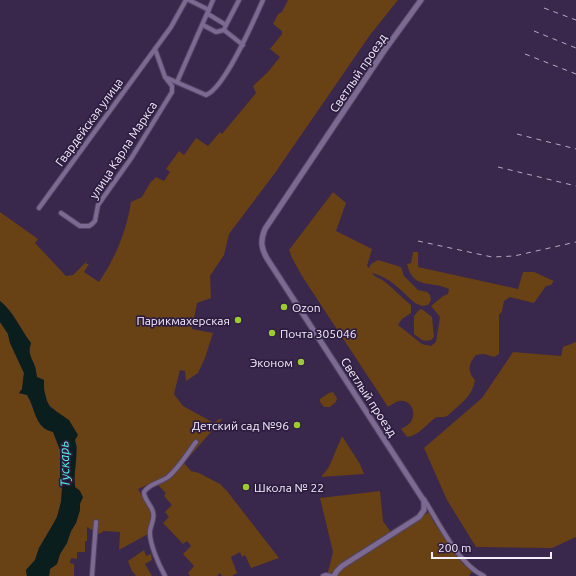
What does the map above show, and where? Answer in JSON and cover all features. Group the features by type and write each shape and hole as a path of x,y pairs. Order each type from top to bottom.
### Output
{"street":[{"path":"155,48 171,27 186,0"},
{"path":"189,0 209,12 226,25"},
{"path":"177,82 213,0"},
{"path":"224,30 239,0"},
{"path":"165,77 206,95 211,93 243,45 263,0"},
{"name":"Светлый проезд","path":"421,0 384,51 265,229 261,243 264,254 422,497"},
{"path":"203,25 216,32 224,30"},
{"path":"224,30 243,45"},
{"name":"улица Карла Маркса","path":"61,213 80,226 89,226 92,224 98,205 132,157 172,92 172,86 165,77 155,48"},
{"name":"Гвардейская улица","path":"39,208 155,48"},
{"path":"165,576 159,564 152,542 150,531 154,519 153,512 146,500 144,492 151,485 160,482 173,472 196,442"},
{"path":"323,576 332,576 342,566 422,514 425,506 422,497"},
{"path":"422,497 463,560 473,570 484,576"},
{"path":"92,576 96,522"}],"shaded area":[{"path":"288,0 398,0 370,35 275,173 229,234 224,255 210,276 211,298 197,303 192,329 213,333 205,358 198,373 186,381 185,371 180,370 174,394 183,406 214,423 219,419 222,419 184,463 191,471 199,473 220,484 227,491 279,558 251,568 245,555 242,557 240,552 231,557 237,573 232,576 222,576 220,573 217,576 190,576 188,573 194,566 183,554 191,546 187,541 183,544 163,523 169,517 165,512 172,505 164,496 166,493 157,484 182,464 163,478 138,489 152,513 152,520 148,534 119,550 120,532 104,531 99,534 87,527 85,552 77,552 77,559 71,558 70,563 74,564 74,576 49,576 50,569 57,564 60,554 67,543 80,510 80,491 75,487 74,477 77,447 75,440 46,400 44,380 37,377 30,354 31,343 13,315 0,301 0,212 38,239 35,243 66,276 73,275 87,261 86,264 89,264 84,272 99,282 120,244 131,202 142,197 150,183 156,177 164,181 170,172 166,169 179,151 184,155 196,138 208,146 220,132 222,134 256,93 253,86 268,72 280,57 270,49 282,34 282,31 273,24 278,14 282,12"},
{"path":"333,192 346,203 336,231 372,249 367,266 369,268 371,264 378,260 401,267 404,276 418,290 427,292 430,295 431,300 428,305 422,306 415,303 390,281 372,273 411,305 411,313 402,319 398,325 422,344 431,346 436,342 440,317 431,306 443,296 448,294 449,289 442,286 423,283 413,278 407,264 411,263 413,252 418,252 418,267 518,289 523,272 534,272 554,281 551,285 546,286 534,303 510,297 504,301 502,311 499,315 499,354 494,357 484,354 476,355 470,364 470,371 475,380 468,397 448,415 445,417 435,418 415,435 407,437 401,429 408,425 412,420 413,412 410,405 407,402 399,401 388,407 302,276 289,250"},
{"path":"422,309 432,317 434,337 431,340 422,340 414,334 414,316 419,310"},
{"path":"0,322 8,334 10,343 24,373 22,389 19,393 27,395 41,425 45,429 53,432 60,450 60,482 62,489 61,502 57,517 39,548 35,560 26,570 27,576 0,576"},
{"path":"576,342 576,537 552,548 476,547 447,500 424,448 482,398 513,352 561,356 563,347"},
{"path":"333,392 337,398 336,402 330,407 324,407 320,402 320,399"},
{"path":"342,436 360,464 364,474 321,477 329,467"},
{"path":"380,491 383,521 393,535 429,512 433,521 463,564 473,570 469,576 327,576 333,552 320,498"},
{"path":"144,550 146,556 151,554 152,560 145,564 152,576 136,576 128,561"}],"water":[{"name":"Тускарь","path":"0,301 13,315 31,343 30,351 37,377 44,380 44,390 50,407 69,420 78,435 75,440 75,487 80,491 83,497 76,523 60,554 57,564 50,569 49,576 27,576 26,570 35,560 39,548 57,517 61,502 62,489 60,482 60,450 53,432 45,429 38,421 27,395 19,393 22,389 24,373 10,343 8,334 0,322"}],"railway":[{"path":"544,8 576,20"},
{"path":"534,31 576,48"},
{"path":"525,54 576,74"},
{"path":"517,134 576,149"},
{"path":"498,167 576,186"},
{"path":"418,241 492,257 514,256 576,242"}],"place":[{"name":"Ozon","path":"284,307"},
{"name":"Парикмахерская","path":"238,320"},
{"name":"Почта 305046","path":"272,333"},
{"name":"Эконом","path":"301,362"},
{"name":"Детский сад №96","path":"297,425"},
{"name":"Школа № 22","path":"246,487"}]}
